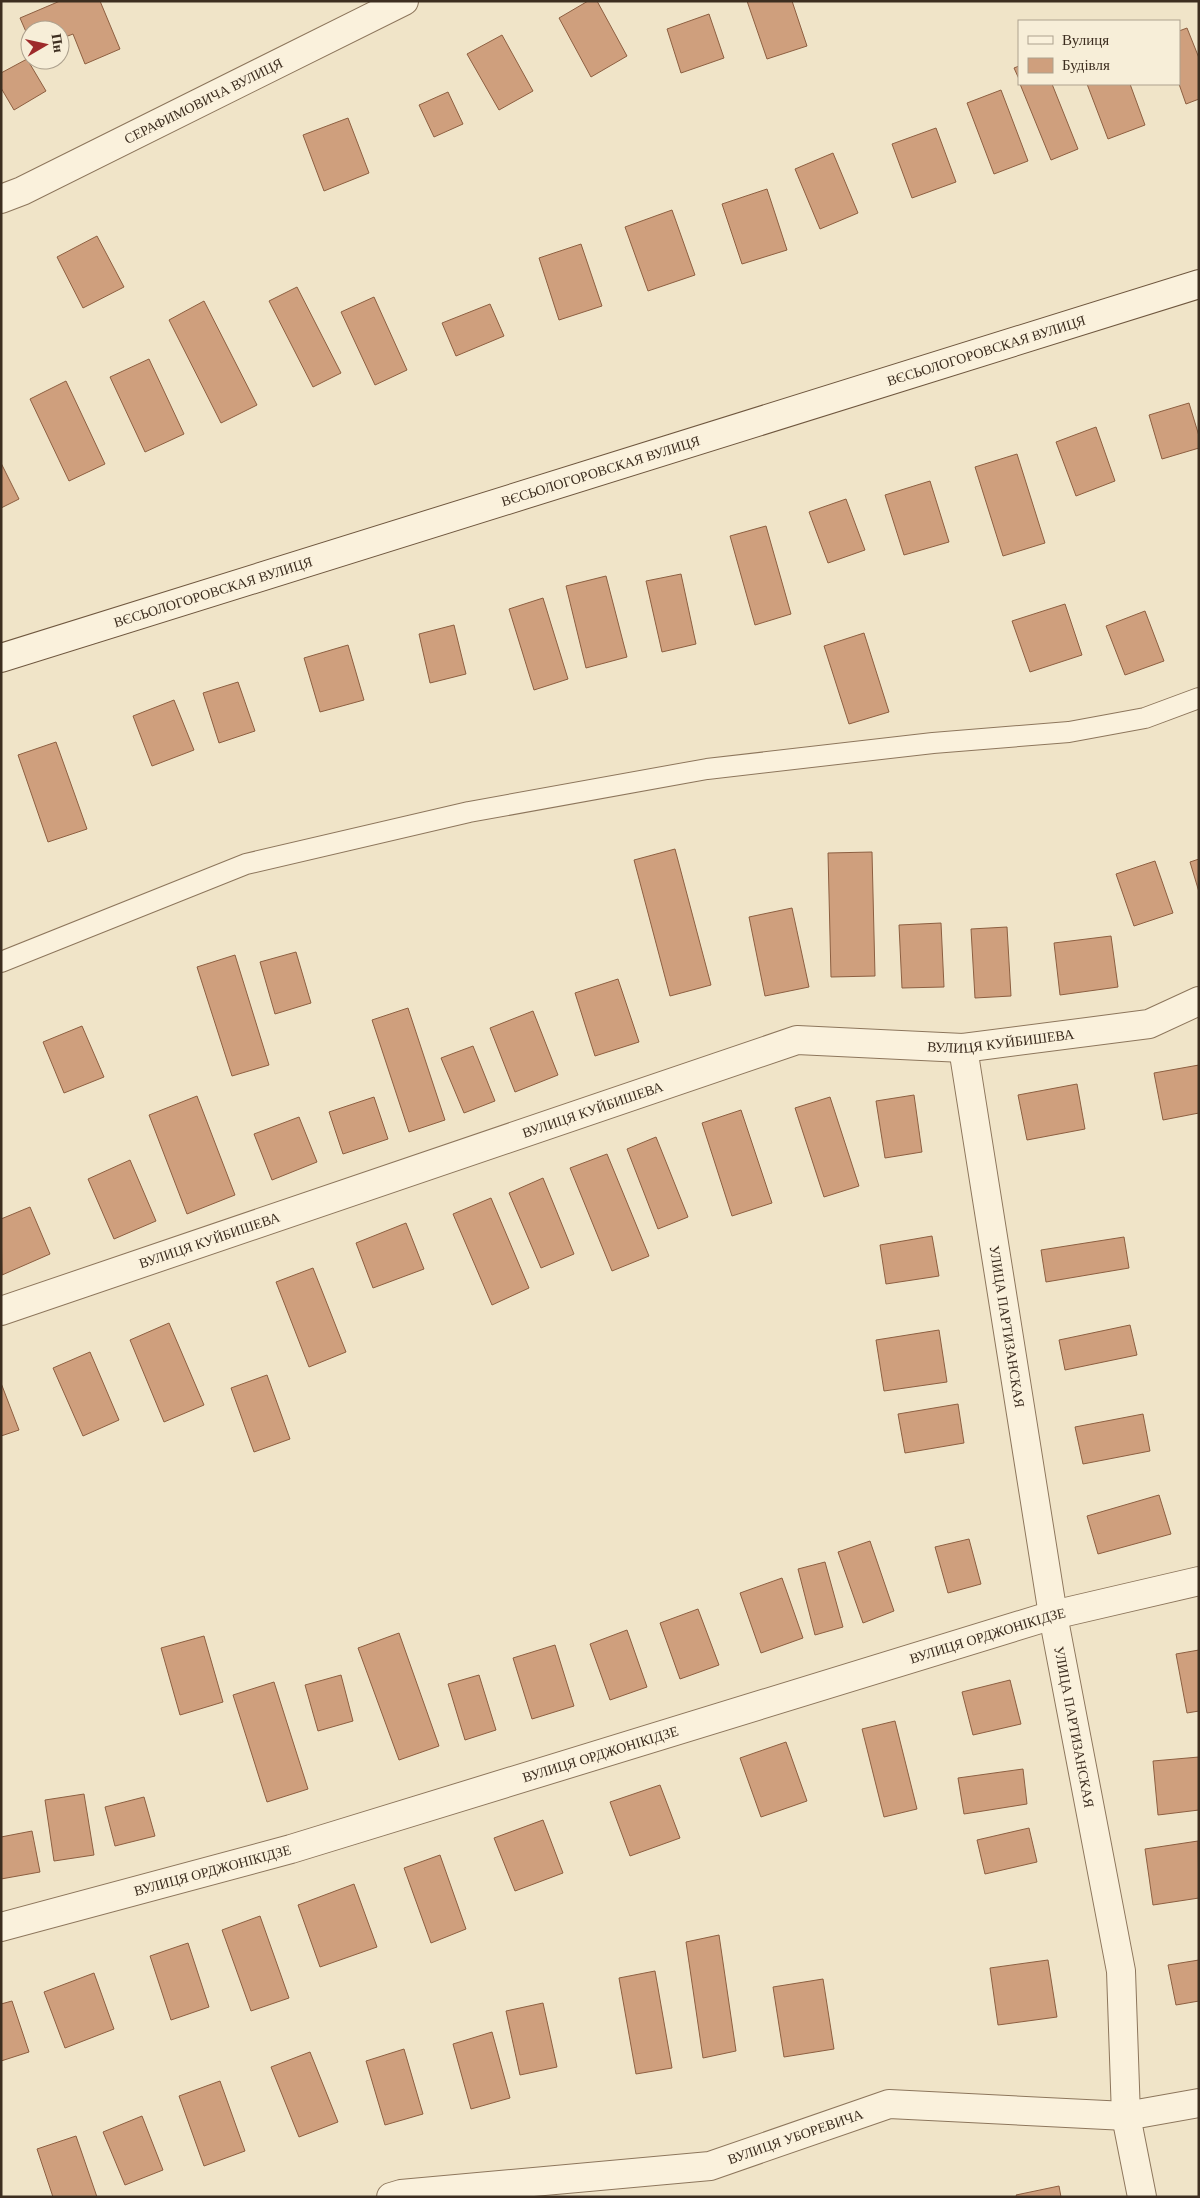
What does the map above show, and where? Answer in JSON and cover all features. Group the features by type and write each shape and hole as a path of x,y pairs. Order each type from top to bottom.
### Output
{"street":[{"name":"СЕРАФИМОВИЧА ВУЛИЦЯ","path":"1,199 22,191 404,1"},
{"name":"ВЄСЬОЛОГОРОВСКАЯ ВУЛИЦЯ","path":"1,658 1199,284"},
{"name":"ВУЛИЦЯ КУЙБИШЕВА","path":"1,1312 797,1040 962,1048 1149,1024 1199,1001"},
{"name":"УЛИЦА ПАРТИЗАНСКАЯ","path":"962,1048 1053,1614 1121,1971 1126,2116 1142,2197"},
{"name":"ВУЛИЦЯ ОРДЖОНІКІДЗЕ","path":"1,1927 291,1849 1053,1614 1199,1581"},
{"name":"ВУЛИЦЯ УБОРЕВИЧА","path":"391,2197 401,2194 710,2166 889,2104 1126,2116 1199,2103"}],"lane":[{"path":"1,962 246,864 469,812 707,769 933,743 1069,732 1145,718 1199,698"}],"building":[{"path":"60,1 100,1 120,49 85,64 73,34 70,35 70,20 21,20 20,18"},
{"path":"588,1 597,1 627,56 591,77 559,18"},
{"path":"747,1 792,1 807,46 767,59"},
{"path":"709,14 724,58 681,73 667,29"},
{"path":"1187,28 1199,58 1199,99 1186,104 1179,85 1180,31"},
{"path":"502,35 533,91 499,110 467,54"},
{"path":"20,63 20,70 34,70 46,91 14,110 1,88 1,73"},
{"path":"1018,66 1018,77 1014,68"},
{"path":"1020,85 1052,85 1078,149 1051,160"},
{"path":"1087,85 1130,85 1145,125 1108,139"},
{"path":"1001,90 1028,161 994,174 967,103"},
{"path":"448,92 463,124 434,137 419,105"},
{"path":"348,118 369,173 324,191 303,135"},
{"path":"936,128 956,182 912,198 892,144"},
{"path":"833,153 858,213 820,229 795,169"},
{"path":"767,189 787,250 742,264 722,204"},
{"path":"672,210 695,275 648,291 625,227"},
{"path":"97,236 124,287 83,308 57,257"},
{"path":"581,244 602,306 559,320 539,258"},
{"path":"297,287 341,373 313,387 269,301"},
{"path":"374,297 407,370 375,385 341,312"},
{"path":"204,301 257,405 221,423 169,320"},
{"path":"490,304 504,336 456,356 442,323"},
{"path":"149,359 184,434 145,452 110,377"},
{"path":"66,381 105,464 69,481 30,399"},
{"path":"1189,403 1199,436 1199,448 1162,459 1149,415"},
{"path":"1096,427 1115,481 1076,496 1056,442"},
{"path":"1017,454 1045,543 1003,556 975,467"},
{"path":"1,463 19,499 1,508"},
{"path":"930,481 949,542 904,555 885,495"},
{"path":"846,499 865,550 828,563 809,512"},
{"path":"766,526 791,614 755,625 730,536"},
{"path":"681,574 696,644 662,652 646,581"},
{"path":"606,576 627,657 586,668 566,586"},
{"path":"543,598 568,679 534,690 509,609"},
{"path":"1065,604 1082,655 1030,672 1012,621"},
{"path":"1145,611 1164,661 1125,675 1106,626"},
{"path":"454,625 466,674 430,683 419,634"},
{"path":"864,633 889,712 849,724 824,646"},
{"path":"348,645 364,700 320,712 304,658"},
{"path":"238,682 255,731 219,743 203,693"},
{"path":"174,700 194,750 152,766 133,716"},
{"path":"56,742 87,829 48,842 18,755"},
{"path":"675,849 711,985 670,996 634,860"},
{"path":"872,852 875,976 831,977 828,853"},
{"path":"1199,859 1199,892 1190,862"},
{"path":"1155,861 1173,913 1134,926 1116,874"},
{"path":"792,908 809,987 765,996 749,917"},
{"path":"941,923 944,987 902,988 899,925"},
{"path":"1007,927 1011,996 975,998 971,929"},
{"path":"1111,936 1118,987 1060,995 1054,943"},
{"path":"296,952 311,1003 275,1014 260,962"},
{"path":"235,955 269,1065 232,1076 197,967"},
{"path":"618,979 639,1042 595,1056 575,993"},
{"path":"408,1008 445,1120 409,1132 372,1020"},
{"path":"533,1011 558,1075 515,1092 490,1028"},
{"path":"82,1026 104,1077 64,1093 43,1042"},
{"path":"473,1046 495,1101 464,1113 441,1058"},
{"path":"1199,1065 1199,1113 1163,1120 1154,1073"},
{"path":"1077,1084 1085,1129 1027,1140 1018,1095"},
{"path":"914,1095 922,1152 885,1158 876,1101"},
{"path":"197,1096 235,1195 187,1214 149,1115"},
{"path":"374,1097 388,1139 343,1154 329,1112"},
{"path":"830,1097 859,1186 824,1197 795,1108"},
{"path":"741,1110 772,1203 732,1216 702,1123"},
{"path":"299,1117 317,1162 272,1180 254,1134"},
{"path":"656,1137 688,1217 658,1229 627,1149"},
{"path":"607,1154 649,1256 612,1271 570,1168"},
{"path":"130,1160 156,1221 114,1239 88,1179"},
{"path":"543,1178 574,1254 541,1268 509,1193"},
{"path":"491,1198 529,1288 492,1305 453,1214"},
{"path":"30,1207 50,1254 2,1275 1,1219"},
{"path":"406,1223 424,1269 373,1288 356,1243"},
{"path":"932,1236 939,1276 886,1284 880,1245"},
{"path":"1124,1237 1129,1268 1046,1282 1041,1250"},
{"path":"313,1268 346,1352 309,1367 276,1282"},
{"path":"169,1323 204,1405 164,1422 130,1340"},
{"path":"1130,1325 1137,1355 1065,1370 1059,1340"},
{"path":"939,1330 947,1382 884,1391 876,1340"},
{"path":"90,1352 119,1420 83,1436 53,1368"},
{"path":"267,1375 290,1439 254,1452 231,1388"},
{"path":"1,1383 19,1430 1,1436"},
{"path":"958,1404 964,1443 905,1453 898,1414"},
{"path":"1143,1414 1150,1451 1083,1464 1075,1427"},
{"path":"1159,1495 1171,1534 1098,1554 1087,1516"},
{"path":"969,1539 981,1584 948,1593 935,1547"},
{"path":"870,1541 894,1611 863,1623 838,1552"},
{"path":"825,1562 843,1627 815,1635 798,1569"},
{"path":"782,1578 803,1638 761,1653 740,1593"},
{"path":"698,1609 719,1665 680,1679 660,1623"},
{"path":"627,1630 647,1687 610,1700 590,1644"},
{"path":"399,1633 439,1746 399,1760 358,1648"},
{"path":"204,1636 223,1702 180,1715 161,1648"},
{"path":"555,1645 574,1706 532,1719 513,1658"},
{"path":"1199,1650 1199,1711 1187,1713 1176,1654"},
{"path":"341,1675 353,1721 318,1731 305,1685"},
{"path":"479,1675 496,1730 465,1740 448,1684"},
{"path":"1010,1680 1021,1724 973,1735 962,1692"},
{"path":"274,1682 308,1789 267,1802 233,1695"},
{"path":"895,1721 917,1809 884,1817 862,1729"},
{"path":"786,1742 807,1801 761,1817 740,1758"},
{"path":"1199,1757 1199,1810 1158,1815 1153,1761"},
{"path":"1023,1769 1027,1804 964,1814 958,1778"},
{"path":"660,1785 680,1838 630,1856 610,1802"},
{"path":"84,1794 94,1855 54,1861 45,1800"},
{"path":"144,1797 155,1836 115,1846 105,1807"},
{"path":"543,1820 563,1873 515,1891 494,1838"},
{"path":"1029,1828 1037,1862 985,1874 977,1840"},
{"path":"32,1831 40,1872 1,1879 1,1837"},
{"path":"1198,1841 1199,1898 1153,1905 1145,1849"},
{"path":"440,1855 466,1929 431,1943 404,1868"},
{"path":"354,1884 377,1947 320,1967 298,1905"},
{"path":"260,1916 289,1998 251,2011 222,1930"},
{"path":"719,1935 736,2051 703,2058 686,1942"},
{"path":"188,1943 209,2007 171,2020 150,1956"},
{"path":"1048,1960 1057,2017 998,2025 990,1968"},
{"path":"1199,1960 1199,2001 1176,2005 1168,1965"},
{"path":"655,1971 672,2068 636,2074 619,1978"},
{"path":"94,1973 114,2029 65,2048 44,1992"},
{"path":"823,1979 834,2049 784,2057 773,1987"},
{"path":"12,2001 29,2052 1,2061 1,2004"},
{"path":"543,2003 557,2067 520,2075 506,2011"},
{"path":"492,2032 510,2098 471,2109 453,2044"},
{"path":"404,2049 423,2114 385,2125 366,2061"},
{"path":"310,2052 338,2122 299,2137 271,2067"},
{"path":"220,2081 245,2151 204,2166 179,2096"},
{"path":"142,2116 163,2170 125,2185 103,2132"},
{"path":"76,2136 97,2197 53,2197 37,2149"},
{"path":"1059,2186 1061,2197 1017,2197 1016,2195"}]}
